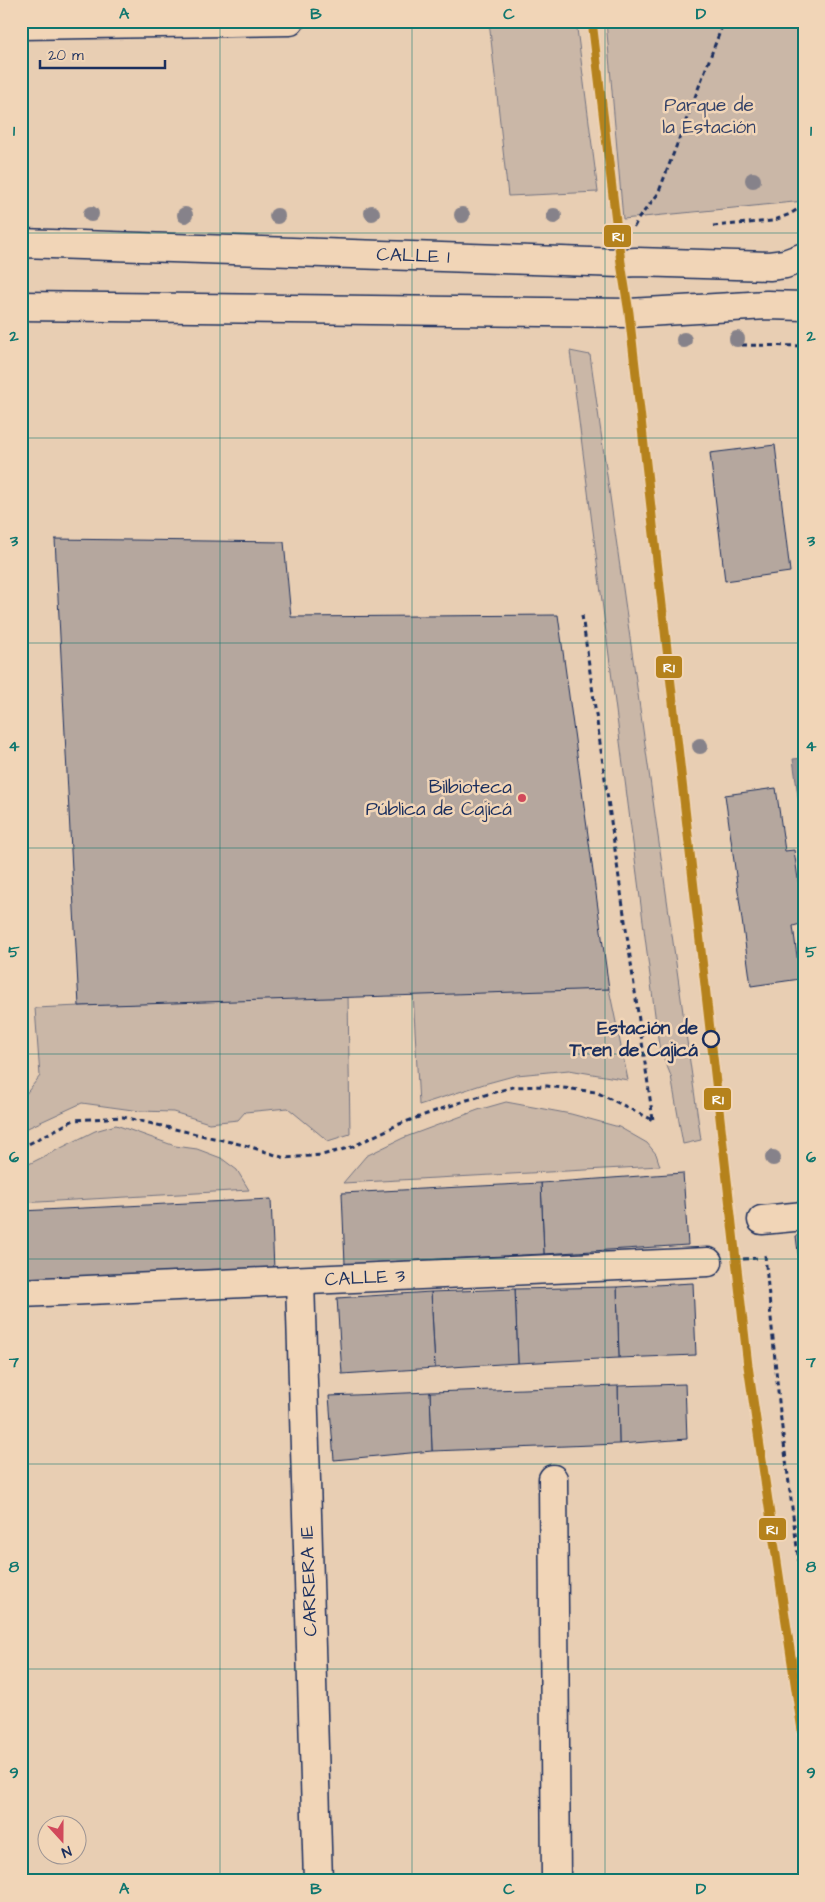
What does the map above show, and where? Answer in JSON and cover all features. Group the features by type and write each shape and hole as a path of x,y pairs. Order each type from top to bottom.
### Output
{"street":[{"path":"21,26 290,21"},
{"name":"CALLE 1","path":"21,242 621,263 769,266 785,264 804,258"},
{"path":"21,306 630,314 767,305 804,306"},
{"path":"762,1220 804,1216"},
{"name":"CALLE 3","path":"21,1293 708,1262"},
{"name":"CARRERA 1E","path":"300,1281 318,1881"},
{"path":"553,1479 556,1881"}],"path":[{"path":"632,232 638,219 658,194 724,21"},
{"path":"707,226 772,221 790,214 804,204"},
{"path":"21,1148 74,1120 123,1117 248,1146 285,1158 322,1156 352,1147 397,1125 427,1114 466,1100 513,1087 547,1086 596,1092 653,1120 582,615"},
{"path":"762,1220 780,1412 804,1603"}],"green space":[{"path":"489,21 576,21 598,192 508,196"},
{"name":"Parque de la Estación","path":"606,21 802,21 804,39 804,201 623,219"},
{"path":"570,351 590,355 701,1140 683,1144 671,1076 659,1046"},
{"path":"609,989 628,1080 569,1070 517,1075 419,1105 413,992"},
{"path":"348,994 350,1134 328,1141 288,1108 245,1112 238,1120 209,1123 173,1112 140,1111 82,1103 21,1131 21,1100 40,1076 35,1008"},
{"path":"506,1102 571,1114 619,1127 647,1143 656,1154 660,1166 343,1183 366,1156 403,1138 478,1110"},
{"path":"116,1125 175,1146 197,1149 221,1158 237,1170 249,1190 21,1203 21,1168 95,1131"}],"shaded area":[{"path":"804,758 804,841 793,759"}],"building":[{"path":"775,445 790,572 725,581 710,453"},
{"path":"55,539 284,542 291,617 558,615 609,989 79,1006"},
{"path":"776,788 785,851 794,850 804,923 793,926 800,979 751,986 725,795"},
{"path":"683,1173 688,1245 544,1254 541,1183"},
{"path":"541,1183 544,1254 345,1264 342,1193"},
{"path":"271,1199 274,1269 21,1282 21,1211"},
{"path":"804,1235 804,1300 796,1236"},
{"path":"693,1283 696,1355 619,1358 617,1287"},
{"path":"617,1287 619,1358 518,1363 515,1289"},
{"path":"515,1289 518,1363 435,1368 431,1292"},
{"path":"431,1292 435,1368 342,1374 337,1298"},
{"path":"685,1384 687,1439 619,1444 618,1386"},
{"path":"618,1386 619,1444 432,1451 430,1392"},
{"path":"430,1392 432,1451 334,1460 329,1396"}],"transit line":[{"name":"R1","path":"592,21 621,263 629,313 748,1366 804,1744"}],"place":[{"name":"Bilbioteca Pública de Cajicá","path":"522,798"},
{"name":"Estación de Tren de Cajicá","path":"711,1039"}]}
